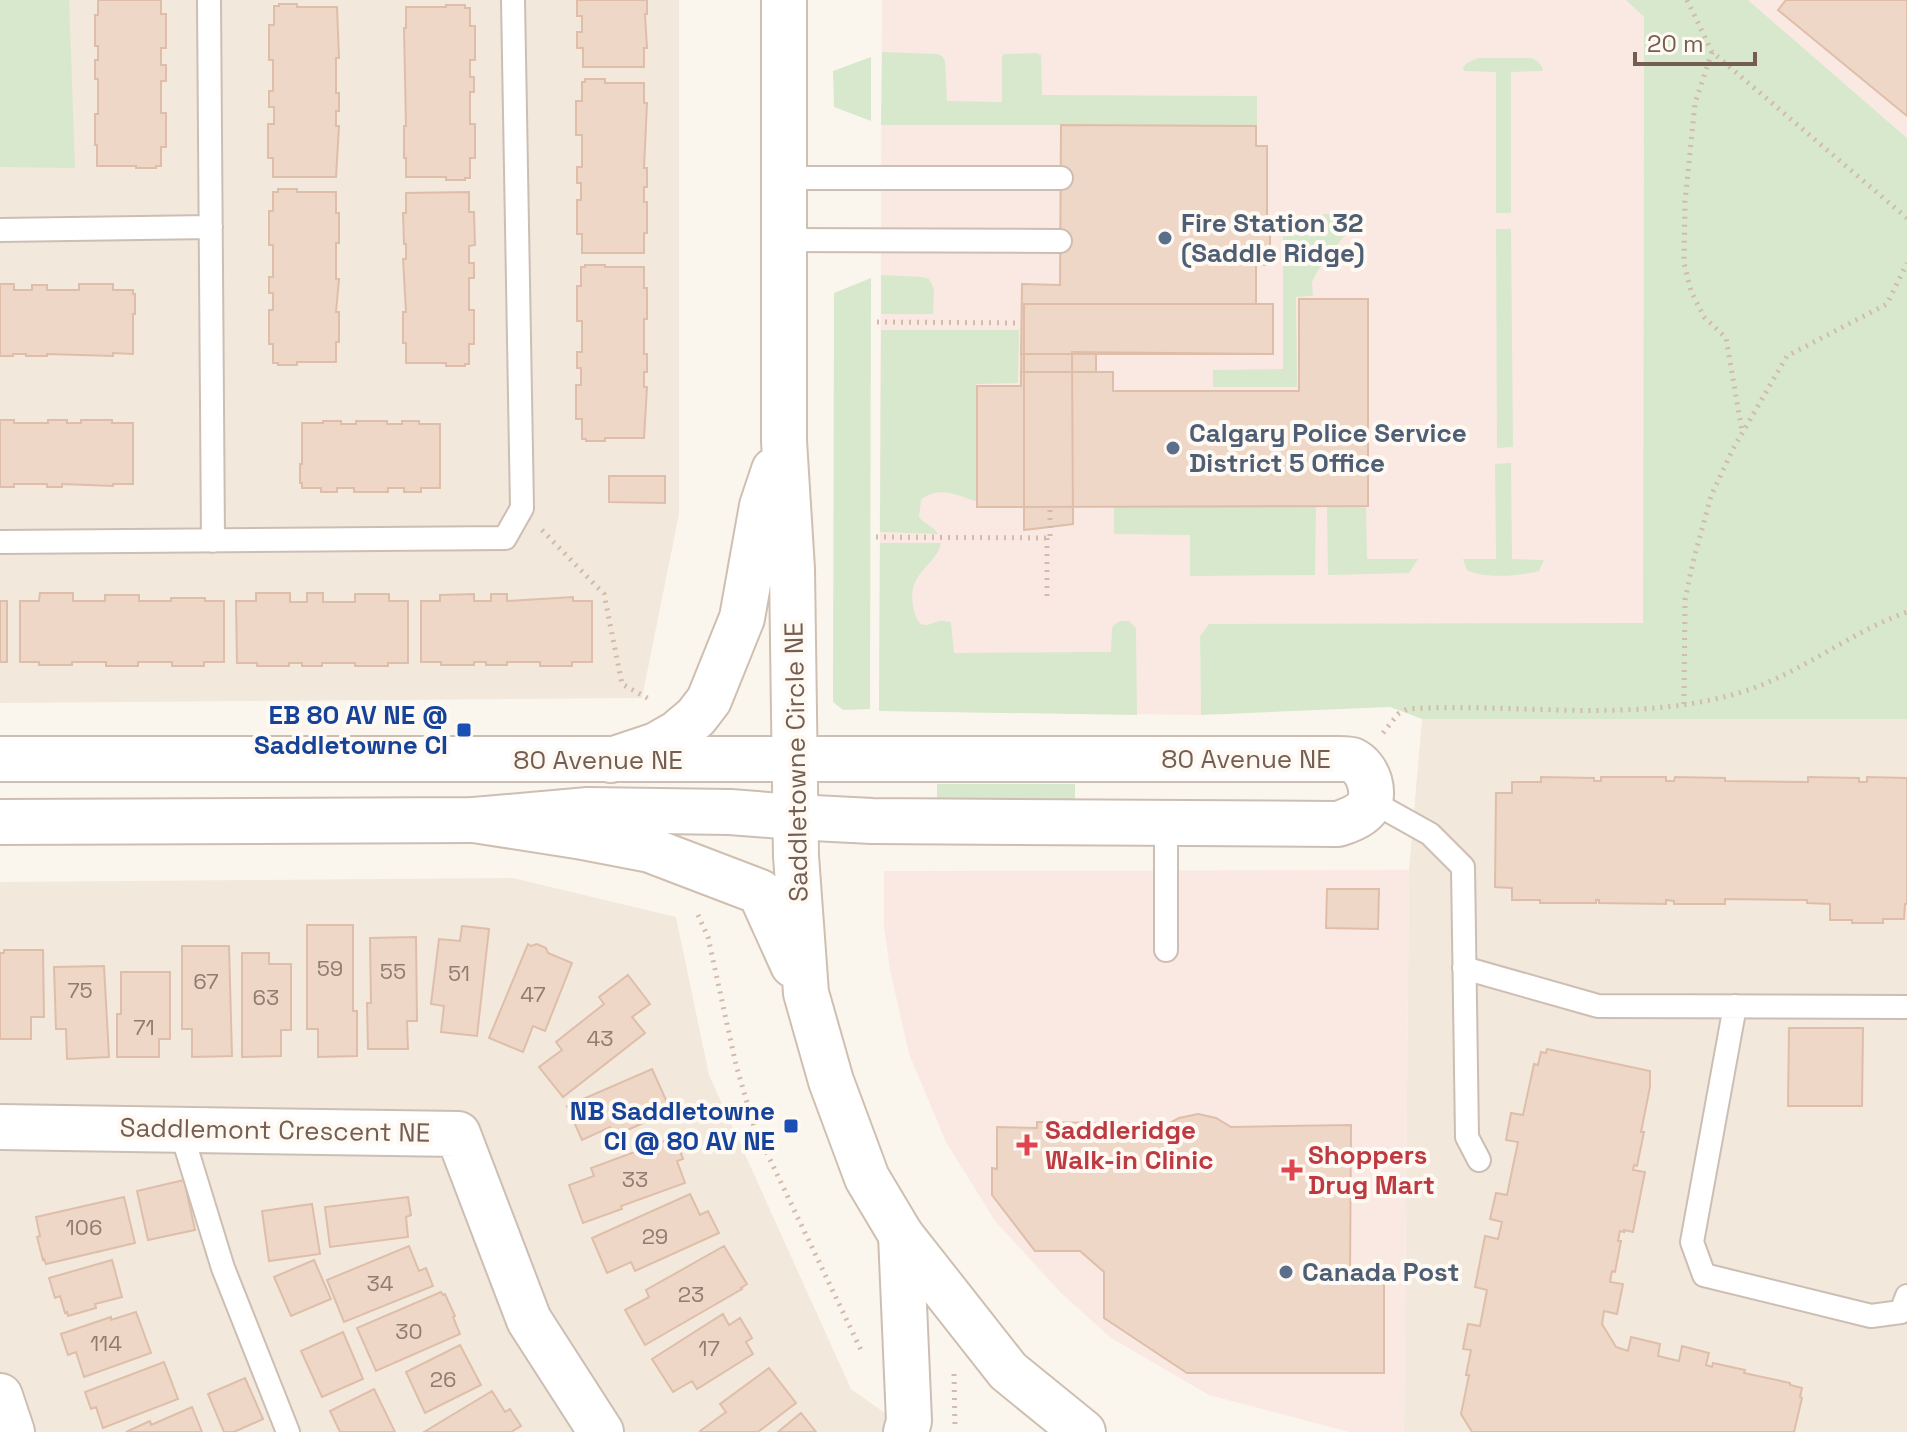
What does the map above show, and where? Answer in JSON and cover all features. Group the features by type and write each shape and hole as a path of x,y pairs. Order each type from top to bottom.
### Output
{"street":[{"name":"Saddletowne Circle NE","path":"784,0 784,441 792,569 794,817 806,993 831,1081 867,1178 901,1235 1008,1371 1083,1432"},
{"path":"611,760 656,745 677,733 696,717 709,700 742,618 762,506 784,441"},
{"name":"80 Avenue NE","path":"0,759 1351,759 1365,784 1364,812 1338,824 872,821 730,812 588,810 474,820 0,822"},
{"path":"474,820 650,850 760,892 806,993"},
{"name":"Saddlemont Crescent NE","path":"0,1127 458,1134 529,1320 601,1432"},
{"path":"901,1235 909,1421 906,1432"},
{"path":"0,1396 12,1432"}],"lane":[{"path":"209,0 213,541"},
{"path":"0,542 505,538 522,508 513,0"},
{"path":"785,178 1061,178"},
{"path":"0,230 211,227"},
{"path":"784,240 1060,241"},
{"path":"1365,784 1430,834 1463,867 1467,1137 1479,1160"},
{"path":"1166,822 1166,950"},
{"path":"1464,968 1598,1006 1907,1007"},
{"path":"1735,1006 1692,1242 1704,1275 1871,1316 1901,1312 1907,1296"},
{"path":"180,1128 223,1268 288,1432"}],"path":[{"path":"1687,0 1712,52 1907,218"},
{"path":"1712,52 1695,103 1685,202 1684,263 1691,291 1704,317 1726,338 1743,432"},
{"path":"1684,704 1685,600 1711,496 1733,449 1787,356 1887,304 1907,263"},
{"path":"877,322 1021,323"},
{"path":"1047,601 1050,507"},
{"path":"522,508 604,594 622,684 662,707"},
{"path":"876,537 1047,538"},
{"path":"1365,784 1388,727 1398,714 1407,709 1602,710 1684,704 1749,689 1789,672 1885,620 1907,612"},
{"path":"693,909 708,937 736,1065 754,1126 866,1360"},
{"path":"954,1373 955,1428"}],"shaded area":[{"path":"0,0 679,0 679,514 642,698 0,703"},
{"path":"882,0 1626,0 1644,16 1643,624 1350,624 1200,636 1201,715 879,711"},
{"path":"1748,0 1907,0 1907,138"},
{"path":"1422,719 1907,719 1907,1432 1404,1432 1409,870"},
{"path":"1409,870 1404,1432 1349,1432 1209,1395 1111,1338 1061,1293 995,1221 946,1142 909,1054 890,970 884,926 884,871"},
{"path":"513,878 676,917 709,1075 851,1389 912,1432 0,1432 0,882"}],"green space":[{"path":"0,0 69,0 75,168 0,167"},
{"path":"1626,0 1748,0 1907,138 1907,719 1422,719 1390,707 1201,715 1200,636 1209,624 1643,623 1644,17"},
{"path":"882,52 942,56 945,61 947,101 1002,102 1004,54 1037,53 1041,55 1042,95 1257,96 1257,125 881,125"},
{"path":"871,57 871,121 834,107 833,71"},
{"path":"1478,58 1531,58 1542,66 1543,71 1511,72 1511,213 1496,213 1496,72 1464,71 1463,68"},
{"path":"1362,213 1315,276 1313,296 1296,297 1297,387 1213,387 1213,370 1283,369 1283,226 1323,226 1323,214"},
{"path":"1496,229 1511,229 1513,447 1497,448"},
{"path":"881,275 929,279 934,289 933,314 881,314"},
{"path":"871,278 870,709 843,710 833,702 834,293"},
{"path":"881,330 1019,330 1018,383 976,384 976,501 940,492 921,500 919,517 938,534 880,532"},
{"path":"1511,463 1512,559 1544,560 1539,571 1531,573 1503,576 1474,573 1467,570 1463,559 1496,559 1495,464"},
{"path":"1114,506 1316,506 1315,575 1190,576 1190,535 1114,534"},
{"path":"1327,506 1366,506 1367,559 1418,559 1409,573 1328,575"},
{"path":"880,543 941,543 914,585 913,606 920,623 951,622 954,653 1111,652 1112,628 1120,621 1129,621 1136,628 1137,715 879,711"},
{"path":"937,784 1075,784 1075,799 937,799"}],"building":[{"path":"98,0 161,0 161,14 166,14 166,48 161,48 161,65 166,65 166,81 161,81 161,113 166,113 166,147 161,147 161,166 156,168 97,166 95,114 98,114 98,79 95,79 95,60 98,60 98,46 95,46 95,15 98,15"},
{"path":"577,0 647,0 644,67 583,67 583,48 577,48 577,32 582,32 582,16 577,16"},
{"path":"1786,0 1907,0 1907,116 1778,10"},
{"path":"446,5 470,8 470,26 475,26 475,60 470,60 474,92 470,92 470,124 475,124 475,158 470,158 470,178 465,180 406,177 406,7"},
{"path":"274,6 337,7 339,58 336,58 336,93 339,93 339,111 336,111 336,126 339,126 336,177 273,177 273,158 268,158 268,124 274,124 274,107 269,107 269,91 273,91 273,60 269,60 269,25 274,25"},
{"path":"585,79 605,79 605,83 644,83 644,103 647,103 644,168 647,168 647,187 644,187 644,202 647,202 647,233 644,233 644,253 582,253 582,234 577,234 577,200 581,200 581,183 577,183 577,167 582,167 582,135 576,135 576,101 582,101 582,82"},
{"path":"1061,125 1256,126 1256,146 1267,146 1270,265 1256,265 1256,304 1273,304 1273,354 1096,354 1096,372 1113,372 1113,391 1299,391 1299,299 1368,299 1368,506 977,507 977,386 1021,386 1022,284 1060,285"},
{"name":"Fire Station 32 (Saddle Ridge)","path":"1061,125 1256,126 1256,146 1267,146 1270,265 1256,265 1256,304 1273,304 1273,354 1021,354 1022,284 1060,285"},
{"path":"278,189 336,192 336,213 339,213 336,312 339,312 339,342 336,342 336,362 273,363 273,344 269,344 269,310 273,310 273,293 269,293 269,277 273,277 273,245 269,245 269,211 273,211 273,192 278,192"},
{"path":"469,192 469,212 474,212 475,245 469,246 469,263 474,263 474,278 469,278 469,310 474,310 474,344 469,344 469,364 406,363 406,343 403,343 403,312 406,312 403,259 406,259 406,244 403,213 406,213 406,193"},
{"path":"581,267 644,267 647,319 644,319 644,354 647,354 647,372 644,372 644,387 647,387 644,438 582,439 582,419 576,419 576,385 581,385 577,352 582,352 582,321 577,321 577,286 581,286"},
{"path":"0,284 14,284 14,290 32,290 32,285 47,285 47,290 79,290 79,284 113,284 113,290 133,290 133,354 0,356"},
{"name":"Calgary Police Service District 5 Office","path":"1299,299 1368,299 1368,506 977,507 977,386 1021,386 1021,372 1113,372 1113,391 1299,391"},
{"path":"1024,304 1273,304 1273,354 1072,352 1073,524 1024,530"},
{"path":"0,420 14,420 14,423 112,420 112,423 133,423 133,484 62,484 62,487 47,487 47,484 14,484 14,487 0,487"},
{"path":"341,421 341,424 356,424 356,421 402,424 402,421 419,421 419,424 440,424 440,488 421,488 421,492 388,488 388,492 354,492 354,488 337,488 337,492 321,492 321,488 302,488 302,423"},
{"path":"609,476 665,476 665,503 609,502"},
{"path":"40,593 73,593 73,601 105,601 105,595 139,595 139,601 205,598 205,601 224,601 224,662 204,662 204,666 138,662 138,666 106,666 106,662 39,665 39,662 20,662 20,601 39,601"},
{"path":"256,593 290,593 290,602 307,602 307,593 323,593 323,602 355,602 355,594 389,594 389,601 408,601 408,663 388,663 388,666 322,663 322,666 302,666 302,663 289,663 289,666 257,666 257,663 237,663 236,601 256,601"},
{"path":"474,594 474,601 491,601 491,594 507,594 507,601 573,597 573,601 592,601 592,662 572,662 572,666 540,666 540,662 441,665 441,662 421,662 421,601 440,601 440,595"},
{"path":"0,601 7,601 7,662 0,662"},
{"path":"1541,777 1594,778 1594,781 1601,781 1601,777 1666,777 1666,781 1674,781 1675,777 1808,782 1808,777 1859,778 1859,782 1867,782 1867,777 1907,778 1907,904 1904,919 1883,919 1883,923 1830,920 1830,904 1807,903 1807,900 1725,899 1725,904 1674,904 1674,901 1666,900 1666,904 1512,900 1512,888 1495,887 1496,793 1512,793 1512,782 1541,782"},
{"path":"1327,889 1379,889 1378,929 1326,928"},
{"path":"307,925 353,925 353,1011 357,1011 357,1056 318,1057 318,1029 307,1029"},
{"path":"462,926 489,929 477,1036 441,1032 444,1006 431,1004 439,939 460,941"},
{"path":"416,937 417,1021 407,1021 408,1049 368,1049 370,938"},
{"path":"528,944 537,944 546,948 548,953 572,963 545,1031 533,1026 523,1052 489,1038"},
{"path":"182,946 229,946 232,1056 192,1057 192,1029 182,1029"},
{"path":"4,950 43,950 44,1017 31,1017 31,1039 0,1039 0,953"},
{"path":"242,953 269,953 269,964 291,964 291,1030 281,1030 281,1056 242,1057"},
{"path":"104,966 109,1057 67,1059 66,1029 56,1029 54,967"},
{"path":"121,972 170,972 170,1039 159,1039 159,1057 117,1057"},
{"path":"628,975 650,1004 632,1017 645,1033 563,1097 539,1067 562,1050 556,1042 604,1004 599,997"},
{"path":"1789,1028 1863,1028 1862,1106 1788,1106"},
{"path":"1547,1049 1650,1071 1641,1132 1644,1132 1637,1166 1634,1165 1633,1170 1645,1172 1633,1232 1620,1231 1615,1272 1612,1271 1610,1282 1623,1284 1617,1314 1604,1311 1602,1324 1616,1347 1628,1351 1631,1337 1660,1344 1658,1356 1679,1361 1682,1346 1709,1353 1706,1365 1712,1367 1713,1363 1745,1370 1744,1373 1802,1388 1794,1432 1472,1432 1461,1414 1471,1350 1463,1349 1468,1324 1480,1326 1487,1290 1475,1287 1485,1236 1498,1239 1502,1222 1490,1219 1496,1193 1507,1195 1518,1142 1506,1140 1511,1113 1523,1115 1534,1064 1538,1065 1541,1052 1546,1053"},
{"path":"652,1069 671,1111 614,1136 610,1127 582,1140 567,1106"},
{"path":"1198,1114 1216,1118 1231,1127 1351,1125 1350,1281 1384,1281 1384,1373 1187,1373 1104,1318 1104,1272 1080,1251 1035,1251 992,1195 992,1168 997,1169 997,1127 1037,1128 1037,1122 1168,1124"},
{"path":"675,1137 683,1159 677,1161 685,1183 583,1223 569,1185 594,1176 591,1168"},
{"path":"184,1180 195,1230 148,1240 137,1191"},
{"path":"690,1194 700,1215 708,1211 719,1233 635,1271 631,1262 607,1273 592,1238"},
{"path":"124,1197 135,1243 46,1264 37,1237 40,1236 36,1217"},
{"path":"408,1197 411,1215 406,1217 408,1237 330,1247 325,1207"},
{"path":"312,1204 320,1254 269,1261 262,1211"},
{"path":"409,1246 419,1271 426,1268 433,1286 344,1322 327,1280"},
{"path":"724,1246 747,1284 645,1345 625,1310 649,1297 646,1290"},
{"path":"112,1260 122,1297 68,1316 60,1296 55,1298 49,1278"},
{"path":"314,1260 331,1299 291,1316 274,1277"},
{"path":"441,1292 445,1294 455,1316 460,1334 376,1371 357,1328"},
{"path":"136,1312 151,1353 84,1377 76,1352 68,1355 61,1334"},
{"path":"723,1314 729,1325 740,1318 752,1338 746,1342 753,1354 697,1389 692,1381 673,1392 652,1359"},
{"path":"343,1332 363,1379 322,1397 301,1351"},
{"path":"460,1345 481,1385 425,1413 406,1372"},
{"path":"164,1362 178,1399 103,1428 96,1407 91,1409 85,1392"},
{"path":"769,1368 796,1403 758,1432 700,1431 726,1412 720,1404"},
{"path":"245,1378 263,1419 234,1432 224,1432 208,1394"},
{"path":"374,1389 395,1432 340,1432 330,1411"},
{"path":"492,1391 505,1412 510,1409 521,1426 511,1432 424,1432"},
{"path":"192,1407 202,1432 126,1432 150,1421 151,1425"},
{"path":"801,1413 816,1432 778,1432"}],"place":[{"name":"Fire Station 32 (Saddle Ridge)","path":"1165,238"},
{"name":"Calgary Police Service District 5 Office","path":"1173,448"},
{"name":"EB 80 AV NE @ Saddletowne CI","path":"464,730"},
{"name":"NB Saddletowne CI @ 80 AV NE","path":"791,1126"},
{"name":"Saddleridge Walk-in Clinic","path":"1027,1145"},
{"name":"Shoppers Drug Mart","path":"1292,1170"},
{"name":"Canada Post","path":"1286,1272"}]}
